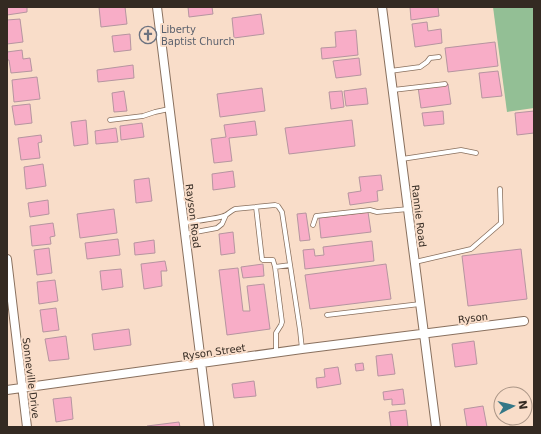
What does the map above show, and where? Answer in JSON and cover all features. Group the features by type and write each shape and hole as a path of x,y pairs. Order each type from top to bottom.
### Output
{"street":[{"name":"Rayson Road","path":"157,7 209,427"},
{"name":"Rannie Road","path":"382,7 436,427"},
{"name":"Sonneville Drive","path":"7,259 28,427"},
{"name":"Ryson","path":"424,334 524,322"},
{"name":"Ryson Street","path":"7,390 276,354 302,349 424,334"}],"lane":[{"path":"390,71 420,67 430,58 439,57"},
{"path":"393,90 445,84"},
{"path":"110,120 143,116 169,109"},
{"path":"402,159 461,150 476,153"},
{"path":"415,262 471,249 501,223 500,189"},
{"path":"184,223 214,219 226,215 235,209 275,205 280,208 282,212 302,349"},
{"path":"256,207 262,259 265,261 273,260 275,267 282,322 276,333 276,354"},
{"path":"313,225 316,216 370,210 377,212 408,209"},
{"path":"185,234 218,228 222,224 226,215"},
{"path":"275,267 290,265"},
{"path":"327,315 420,304"}],"green space":[{"path":"493,7 534,7 534,108 507,112"}],"building":[{"path":"7,7 27,7 27,12 7,15"},
{"path":"99,7 125,7 127,24 101,27"},
{"path":"188,7 212,7 213,14 189,17"},
{"path":"410,7 438,7 439,16 411,20"},
{"path":"261,14 264,34 234,38 232,18"},
{"path":"20,19 23,42 7,44 7,20"},
{"path":"427,22 428,31 441,29 442,43 415,47 412,24"},
{"path":"356,30 358,55 322,59 321,48 336,47 335,32"},
{"path":"130,34 131,50 114,52 112,36"},
{"path":"495,42 498,66 448,72 445,48"},
{"path":"22,50 23,59 30,58 32,71 11,73 9,60 7,60 7,52"},
{"path":"359,58 361,75 336,78 333,61"},
{"path":"133,65 134,78 98,82 97,70"},
{"path":"498,71 502,96 482,98 479,73"},
{"path":"37,77 40,99 14,102 12,80"},
{"path":"448,84 451,104 421,108 418,87"},
{"path":"262,88 265,111 220,117 217,94"},
{"path":"366,88 368,104 346,106 344,91"},
{"path":"124,91 127,111 114,112 112,93"},
{"path":"342,91 344,107 331,109 329,92"},
{"path":"30,104 32,123 15,125 12,106"},
{"path":"443,111 444,124 424,126 422,113"},
{"path":"534,111 534,133 517,135 515,113"},
{"path":"86,120 88,144 74,146 71,122"},
{"path":"352,120 355,146 289,154 285,128"},
{"path":"255,121 257,135 229,138 232,161 214,163 211,139 226,137 224,125"},
{"path":"142,123 144,137 121,140 120,126"},
{"path":"116,128 118,142 96,144 95,131"},
{"path":"41,135 42,142 38,143 40,158 21,160 18,138"},
{"path":"43,164 46,186 26,189 24,167"},
{"path":"233,171 235,187 213,190 212,174"},
{"path":"381,175 383,190 377,191 378,201 350,205 348,193 361,191 359,177"},
{"path":"149,178 152,201 136,203 134,180"},
{"path":"48,200 49,214 30,217 28,203"},
{"path":"114,209 117,233 80,238 77,214"},
{"path":"368,212 371,232 321,238 319,218"},
{"path":"306,213 310,240 300,241 297,214"},
{"path":"53,223 55,236 50,237 51,244 32,246 30,226"},
{"path":"233,232 235,253 221,255 219,234"},
{"path":"118,239 120,255 87,259 85,243"},
{"path":"154,240 155,253 135,255 134,243"},
{"path":"372,241 374,261 305,269 303,250 314,249 315,256 324,255 323,247"},
{"path":"49,248 52,273 37,275 34,250"},
{"path":"521,249 527,299 468,306 462,256"},
{"path":"165,261 167,271 161,271 162,286 144,289 141,264"},
{"path":"263,264 264,276 243,278 241,267"},
{"path":"386,264 391,299 310,309 305,275"},
{"path":"238,268 243,311 250,311 247,286 264,284 270,329 227,335 219,270"},
{"path":"121,269 123,287 102,290 100,271"},
{"path":"55,280 58,301 39,304 37,282"},
{"path":"56,308 59,330 43,332 40,310"},
{"path":"129,329 131,345 94,350 92,334"},
{"path":"66,336 69,359 49,361 45,339"},
{"path":"474,341 477,364 455,367 452,344"},
{"path":"392,354 395,374 378,376 376,356"},
{"path":"363,363 364,370 356,371 355,364"},
{"path":"338,367 341,384 317,388 316,378 325,377 324,369"},
{"path":"254,381 256,396 234,398 232,384"},
{"path":"403,389 405,404 392,405 392,399 384,400 383,392"},
{"path":"71,397 73,419 56,422 53,399"},
{"path":"483,406 487,427 467,427 464,409"},
{"path":"406,410 408,427 391,427 389,412"},
{"path":"179,422 180,427 147,427 147,426"}],"place":[{"name":"Liberty Baptist Church","path":"148,35"}]}
